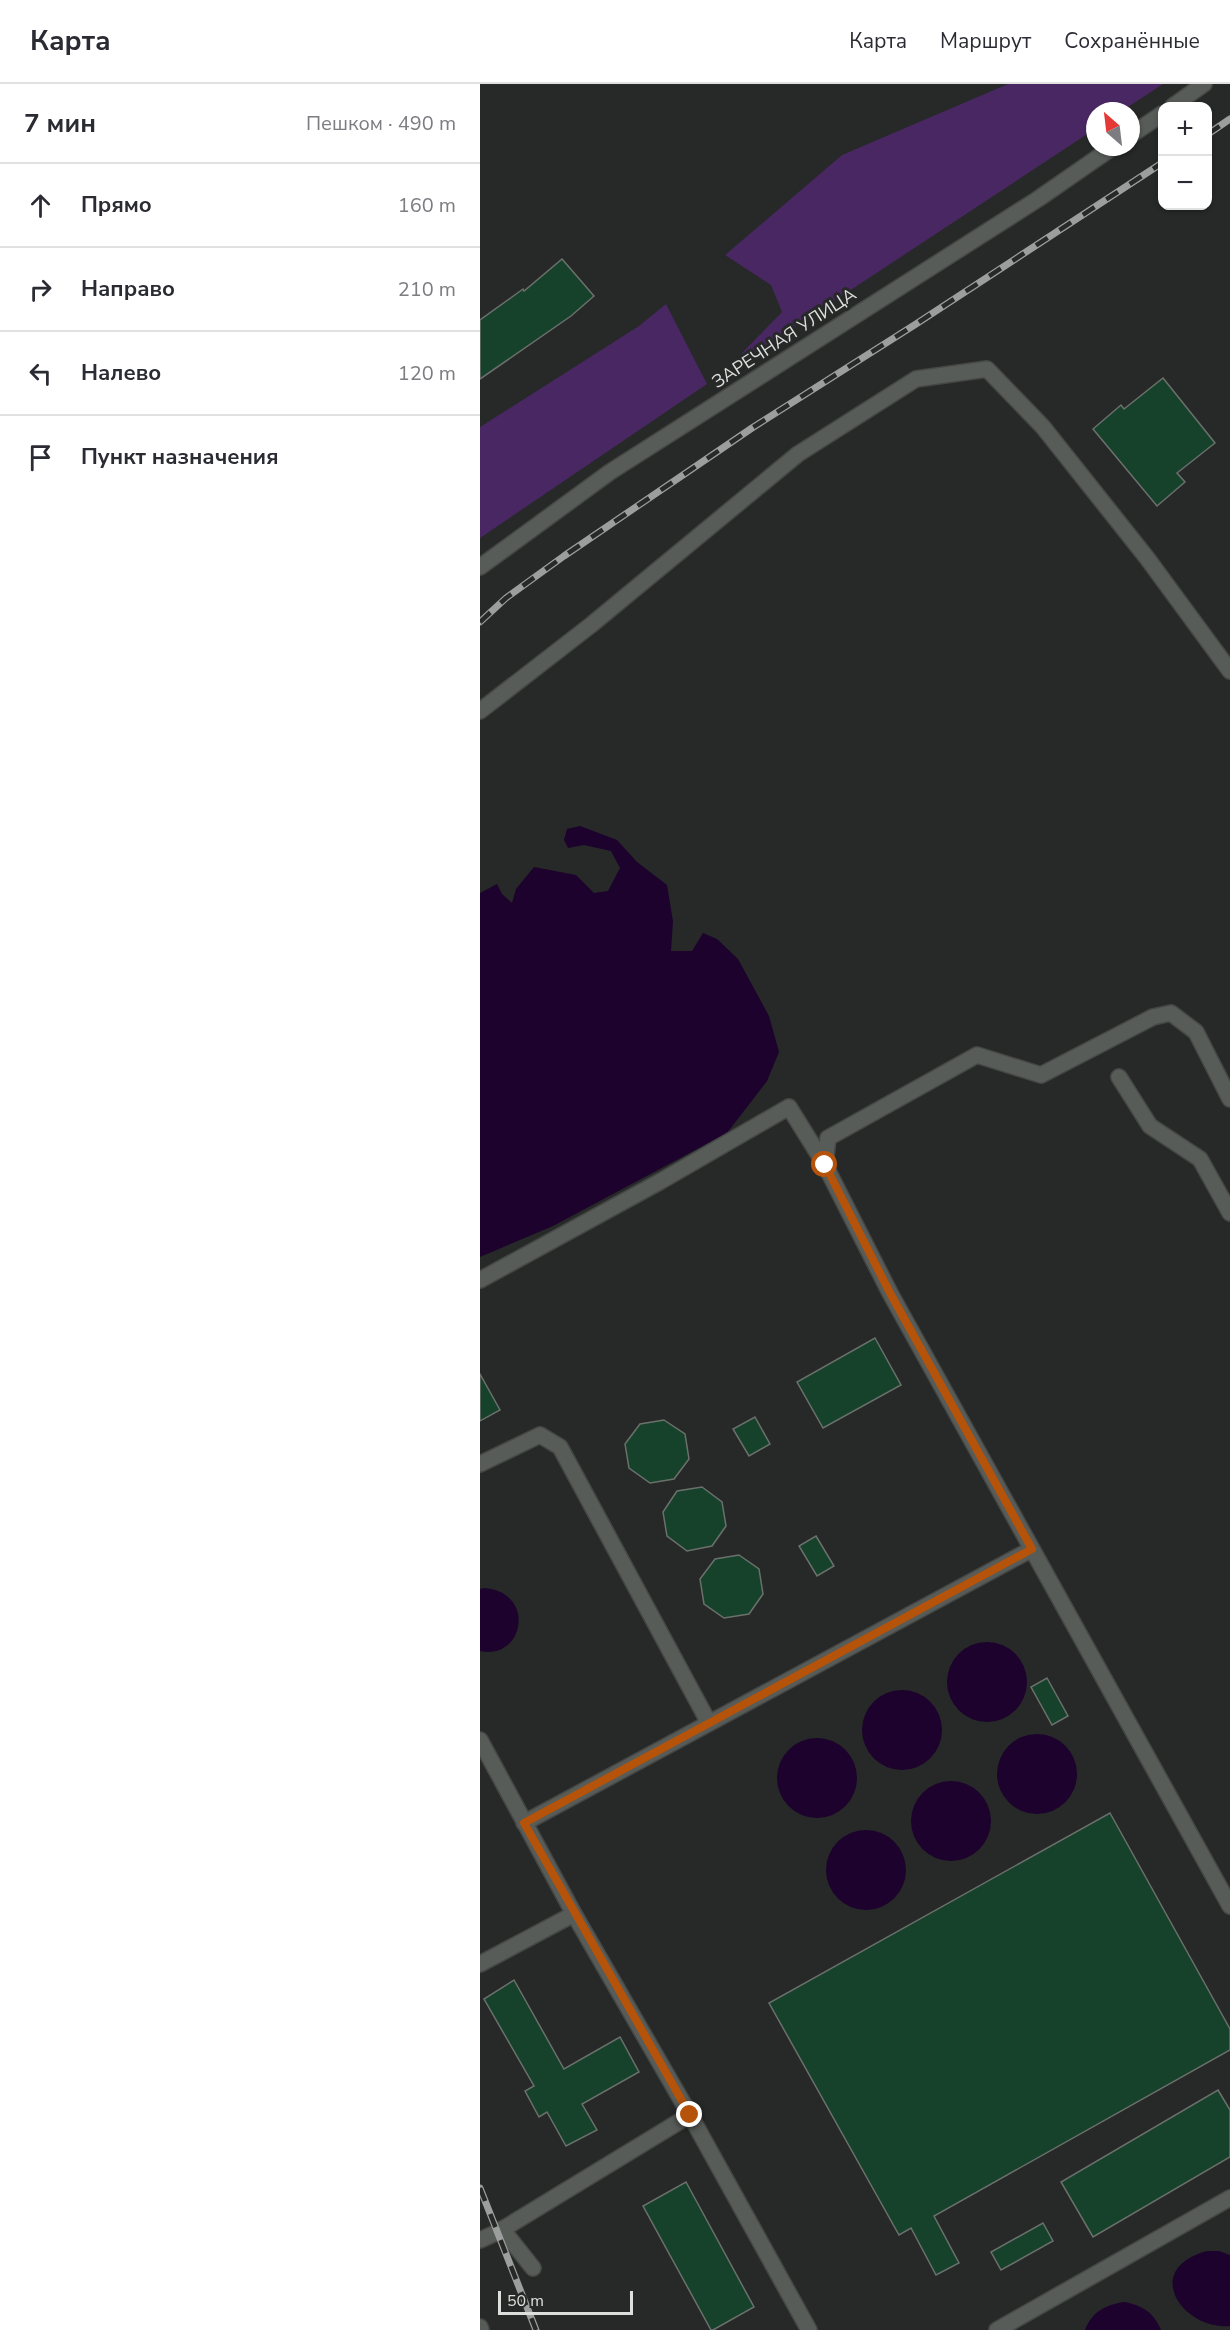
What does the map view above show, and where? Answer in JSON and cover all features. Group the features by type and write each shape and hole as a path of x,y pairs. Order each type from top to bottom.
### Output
{"street":[{"path":"1179,102 1204,84"},
{"path":"1140,129 1158,117"},
{"name":"ЗАРЕЧНАЯ УЛИЦА","path":"480,567 610,472 1038,199 1100,156"},
{"path":"480,711 591,625 798,454 916,379 987,369 1044,427 1147,558 1230,671"},
{"path":"825,1165 828,1138 977,1055 1041,1075 1152,1017 1171,1013 1196,1032 1230,1099"},
{"path":"1119,1077 1150,1126 1200,1159 1230,1213"},
{"path":"480,1280 661,1181 789,1107 825,1165 890,1293 1230,1906"},
{"path":"480,1464 540,1435 561,1447 709,1723"},
{"path":"524,1823 1032,1549"},
{"path":"480,1740 574,1914 690,2115 809,2330"},
{"path":"480,1965 574,1914"},
{"path":"480,2240 502,2229 690,2115"},
{"path":"997,2330 1230,2198"},
{"path":"502,2229 533,2268"}],"shaded area":[{"path":"1008,84 1163,84 1136,102 1086,102 1086,135 743,361 741,354 782,312 771,285 725,255 842,155"},
{"path":"666,304 707,384 480,538 480,427 639,326"},
{"path":"580,826 617,840 637,862 667,885 673,921 671,951 692,951 703,933 717,939 738,959 769,1016 779,1052 767,1081 727,1133 553,1226 480,1257 480,893 497,884 502,894 512,903 516,889 534,867 576,875 594,893 608,891 620,868 611,851 584,845 568,848 564,840 567,829"},
{"path":"480,1589 501,1592 512,1601 518,1612 515,1637 507,1646 495,1651 480,1651"},
{"path":"987,1642 1002,1645 1015,1654 1024,1667 1027,1682 1024,1697 1015,1710 1002,1719 987,1722 972,1719 959,1710 950,1697 947,1682 950,1667 959,1654 972,1645"},
{"path":"902,1690 917,1693 930,1702 939,1715 942,1730 939,1745 930,1758 917,1767 902,1770 887,1767 874,1758 865,1745 862,1730 865,1715 874,1702 887,1693"},
{"path":"1037,1734 1052,1737 1065,1746 1074,1759 1077,1774 1074,1789 1065,1802 1052,1811 1037,1814 1022,1811 1009,1802 1000,1789 997,1774 1000,1759 1009,1746 1022,1737"},
{"path":"817,1738 832,1741 845,1750 854,1763 857,1778 854,1793 845,1806 832,1815 817,1818 802,1815 789,1806 780,1793 777,1778 780,1763 789,1750 802,1741"},
{"path":"951,1781 966,1784 979,1793 988,1806 991,1821 988,1836 979,1849 966,1858 951,1861 936,1858 923,1849 914,1836 911,1821 914,1806 923,1793 936,1784"},
{"path":"866,1830 881,1833 894,1842 903,1855 906,1870 903,1885 894,1898 881,1907 866,1910 851,1907 838,1898 829,1885 826,1870 829,1855 838,1842 851,1833"},
{"path":"1207,2251 1219,2251 1230,2255 1230,2326 1213,2325 1197,2318 1184,2309 1176,2297 1173,2284 1176,2271 1187,2260"},
{"path":"1124,2302 1146,2310 1155,2318 1161,2330 1085,2330 1091,2318 1100,2310"}],"building":[{"path":"562,259 594,296 571,316 480,379 480,320 523,289 524,291"},
{"path":"1163,378 1215,443 1177,473 1185,482 1157,506 1093,429 1121,405 1124,409"},
{"path":"875,1338 901,1385 823,1428 797,1382"},
{"path":"480,1374 500,1410 480,1421"},
{"path":"755,1417 770,1444 749,1456 733,1429"},
{"path":"664,1420 685,1434 689,1459 674,1479 650,1483 629,1468 625,1444 640,1424"},
{"path":"702,1487 722,1502 726,1526 712,1546 687,1551 667,1536 663,1512 677,1491"},
{"path":"816,1536 834,1566 817,1576 799,1546"},
{"path":"739,1555 759,1569 763,1594 749,1614 724,1618 704,1604 700,1579 715,1559"},
{"path":"1047,1678 1068,1716 1052,1725 1031,1687"},
{"path":"1110,1813 1230,2029 1230,2050 934,2216 959,2263 936,2275 911,2228 899,2235 769,2003"},
{"path":"514,1980 564,2069 620,2037 639,2072 582,2104 597,2130 566,2146 547,2112 539,2117 525,2091 534,2086 484,1999"},
{"path":"1218,2090 1230,2110 1230,2157 1093,2237 1061,2182"},
{"path":"686,2182 754,2307 713,2330 643,2206"},
{"path":"1043,2223 1053,2241 1001,2270 991,2252"}],"railway":[{"path":"1212,131 1230,119"},
{"path":"480,622 506,598 564,556 752,428 1158,166"},
{"path":"480,2188 536,2330"}],"route":[{"path":"690,2115 524,1823 1032,1549 890,1293 825,1165"}]}
